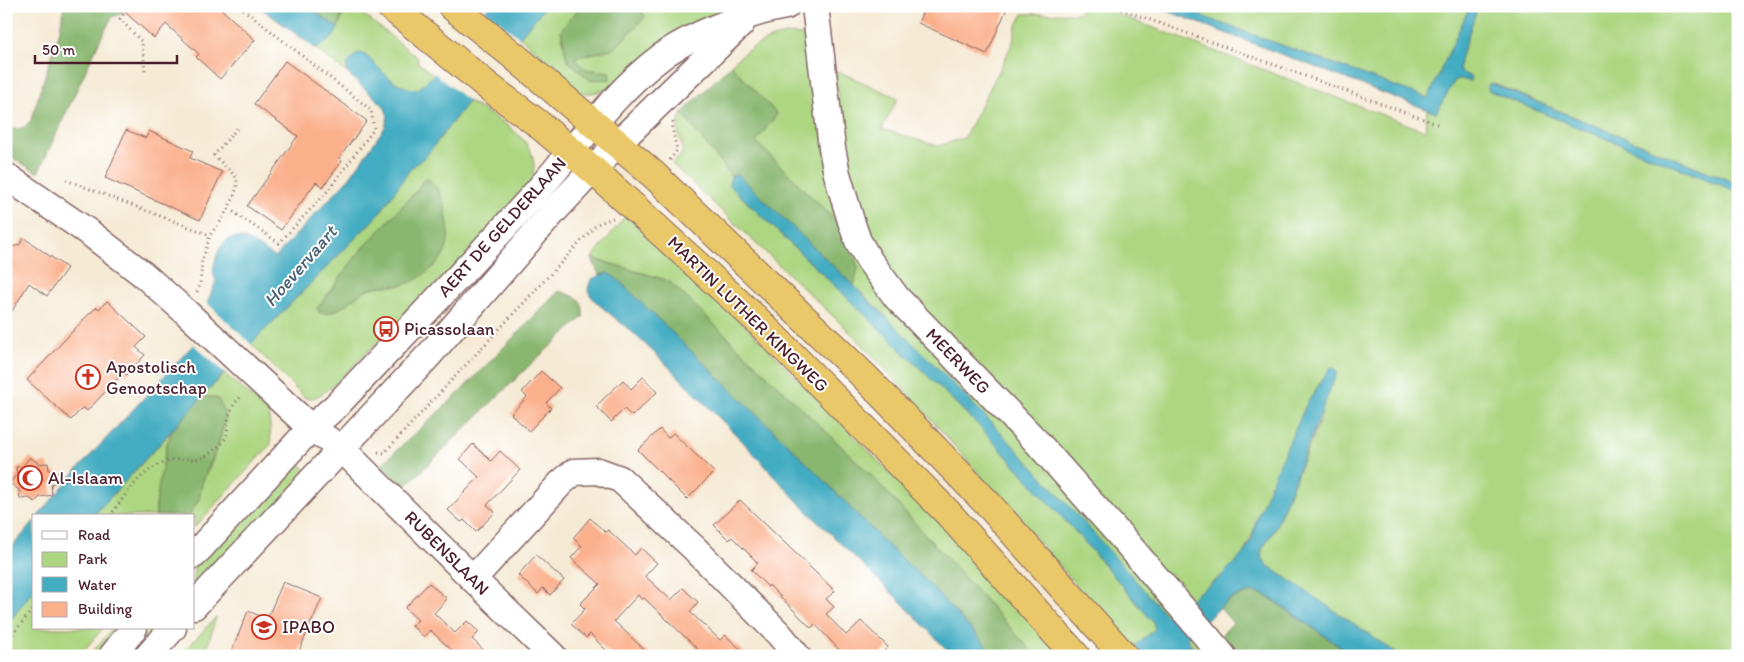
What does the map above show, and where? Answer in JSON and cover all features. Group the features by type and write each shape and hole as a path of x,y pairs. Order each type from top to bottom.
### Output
{"highway":[{"name":"MARTIN LUTHER KINGWEG","path":"390,6 489,87 536,122 593,170 755,318 954,519 1076,656"},
{"name":"MARTIN LUTHER KINGWEG","path":"459,12 514,56 654,176 864,376 989,504 1123,655"}],"street":[{"name":"AERT DE GELDERLAAN","path":"195,554 311,428 336,406 533,196 621,93 661,57 702,33 749,16 786,6"},
{"name":"MEERWEG","path":"815,6 832,148 837,174 858,241 869,260 896,298 1036,442 1223,656"},
{"name":"AERT DE GELDERLAAN","path":"195,605 430,354 555,210 617,144 749,16"},
{"path":"9,184 91,234 144,275 258,377 311,428"},
{"name":"RUBENSLAAN","path":"311,428 342,449 553,656"},
{"path":"473,579 561,483 574,472 598,471 620,480 648,505 695,549 797,656"},
{"path":"112,656 132,630"},
{"path":"148,656 171,630"}],"path":[{"path":"130,6 120,19 142,42 145,71"},
{"path":"229,209 279,243 326,193 374,129 371,110 239,6"},
{"path":"1112,6 1440,125"},
{"path":"654,176 673,157 677,150 672,127 674,114"},
{"path":"188,314 200,285 202,262 210,235 229,209 237,187 236,178 214,155 239,126"},
{"path":"66,180 210,235"},
{"path":"376,452 384,453 597,224 619,216 630,202"},
{"path":"111,514 132,485 152,467 163,462 194,460 206,456 224,441 229,429 228,417 234,403 258,377"},
{"path":"6,642 32,610"}],"green space":[{"path":"64,6 127,6 121,14 112,17 38,173 6,154 6,129 23,127 31,120 60,29"},
{"path":"307,6 345,6 338,28"},
{"path":"345,6 353,6 418,58 417,62 434,75 418,89 403,86 395,82 364,54 347,64 347,73 315,48 333,37 339,26"},
{"path":"546,6 581,6 561,30 567,60 590,80 610,79 609,72 585,69 574,58 615,48 645,17 637,6 739,6 707,17 683,30 609,88 589,93 581,92 569,85 551,65 519,36"},
{"path":"581,6 637,6 645,17 615,48 574,58 585,69 609,72 610,79 590,80 567,60 561,30"},
{"path":"1084,6 1096,6 1425,131 1427,109 1436,112 1455,80 1470,81 1471,77 1459,71 1460,59 1478,6 1738,6 1738,184 1492,83 1503,97 1738,192 1738,656 1401,656 1267,565 1261,556 1262,549 1275,529 1321,417 1330,368 1307,403 1245,550 1230,568 1189,602 883,266 850,192 835,70 898,98 882,129 938,146 964,138 1013,42 1016,27 1023,14 1078,13"},
{"path":"1174,6 1470,6 1428,99"},
{"path":"784,34 802,35 812,38 842,218 1176,612 1171,616 1167,616 888,318 854,286 858,267 841,226 756,142 777,114 731,65 756,46"},
{"path":"731,65 777,114 756,142 841,226 858,267 854,286 738,175 731,176 682,113"},
{"path":"467,101 496,118 523,140 533,158 534,168 531,185 482,239 336,383 318,396 305,398 251,344 379,214 411,168 427,154","holes":["422,182 399,286 379,286 368,289 327,314 317,309 357,255 418,189"]},
{"path":"682,113 731,176 729,185 979,426 1082,539 1153,622 1155,629 1132,649 936,425 855,337 672,164 682,151 678,126"},
{"path":"428,179 440,193 447,215 448,242 441,259 415,280 406,284 371,288 333,312 320,313 317,308 357,255 418,189 422,181"},
{"path":"626,215 754,334 994,579 1060,656 1036,656 872,476 669,281 592,258"},
{"path":"592,258 669,281 872,476 1036,656 996,656 925,580 616,278 607,273 599,275"},
{"path":"559,291 578,299 582,305 583,317 533,362 404,488 381,465 459,393"},
{"path":"225,374 269,412 271,444 195,527 195,514 190,514 199,499 202,483 212,462 225,418 217,398 203,396"},
{"path":"203,396 217,398 220,402 225,418 218,445 202,483 199,499 190,514 156,514 159,483 167,444 172,431"},
{"path":"172,431 167,444 156,514 95,514"},
{"path":"291,456 310,474 195,598 195,560"},
{"path":"32,592 32,630 101,630 79,656 6,656 6,626"},
{"path":"1252,592 1262,594 1277,603 1353,656 1238,656 1221,635 1233,623 1220,608 1243,594"},
{"path":"216,617 205,656 180,656"},
{"path":"111,630 121,630 103,656 89,656"},
{"path":"137,630 165,630 142,656 118,656"},
{"path":"1192,633 1214,656 1200,656 1187,638"}],"water":[{"path":"258,6 307,6 338,28 329,41 315,48"},
{"name":"Hoevervaart","path":"489,6 546,6 497,64 427,155 411,168 379,214 251,344 95,514 40,514 76,471 220,316 207,303 216,281 213,268 222,245 228,239 243,239 275,257 350,177 385,127 388,116 384,106 347,73 347,64 357,53 364,54 395,82 410,88 418,89 434,75"},
{"path":"1154,6 1174,6 1428,98 1470,6 1478,6 1460,59 1459,71 1471,77 1470,81 1455,80 1436,113"},
{"path":"1490,83 1738,184 1738,192 1503,97 1488,90"},
{"path":"738,175 893,324 984,415 1054,489 1167,616 1171,616 1218,579 1244,553 1252,539 1256,521 1273,478 1307,403 1330,368 1333,367 1337,372 1275,529 1262,549 1261,556 1267,565 1401,656 1353,656 1278,603 1263,594 1252,592 1230,599 1187,637 1189,643 1200,656 1180,656 1172,651 1166,656 1124,656 1155,629 1153,622 1082,539 979,426 729,185 731,176"},
{"path":"607,273 616,278 811,467 882,540 925,580 996,656 953,656 898,599 801,505 743,442 666,364 597,303 590,295 588,289 591,279"},
{"path":"32,523 32,592 6,626 6,554"}],"pier":[{"path":"483,9 520,38 470,102 433,72"},
{"path":"205,301 253,346 227,375 192,343 217,316 205,304"}],"building":[{"path":"118,6 218,6 255,40 220,79 196,57 199,54 166,24 154,38"},
{"path":"925,6 1008,6 987,54 918,23"},
{"path":"285,61 367,121 339,158 342,161 323,187 316,182 281,230 247,206 298,136 254,104"},
{"path":"126,130 146,138 149,131 193,151 190,158 222,172 200,220 105,178"},
{"path":"24,238 67,268 47,296 29,283 6,321 6,263 10,258 8,248 19,245"},
{"path":"107,301 146,337 136,347 145,355 126,375 124,372 87,411 83,407 71,420 27,380 88,315 97,307 99,309"},
{"path":"541,371 560,388 546,403 551,408 529,431 511,414 527,397 522,392"},
{"path":"643,377 657,392 632,416 624,409 611,422 596,406 623,380 631,389"},
{"path":"660,429 668,438 673,433 714,472 687,499 638,450"},
{"path":"473,444 491,461 500,451 520,470 487,505 495,512 476,532 464,520 461,522 448,510 479,477 460,459"},
{"path":"30,457 39,464 48,463 49,470 74,478 51,484 52,495 40,497 35,502 29,498 20,499 19,490 10,483 17,474 16,467 23,466"},
{"path":"740,500 835,591 826,599 834,607 826,614 846,635 861,621 888,647 879,656 845,656 815,624 811,628 769,585 768,587 751,570 758,563 732,537 729,540 714,525"},
{"path":"590,518 605,532 608,530 635,555 641,548 657,563 645,576 671,600 683,588 698,602 690,612 720,640 725,635 748,656 705,656 644,598 642,600 638,595 614,621 651,656 612,656 590,634 586,638 571,624 585,609 580,604 600,584 571,558 582,546 573,538"},
{"path":"536,555 564,580 550,595 543,588 538,594 518,575"},
{"path":"283,582 322,598 297,656 246,656 232,650 248,611 267,619"},
{"path":"429,583 447,599 434,613 455,633 467,621 479,632 472,639 490,656 458,656 430,630 424,637 412,626 418,620 405,608"}],"place":[{"name":"Picassolaan","path":"386,329"},
{"name":"Apostolisch Genootschap","path":"88,377"},
{"name":"Al-Islaam","path":"30,478"},
{"name":"IPABO","path":"264,627"}]}
